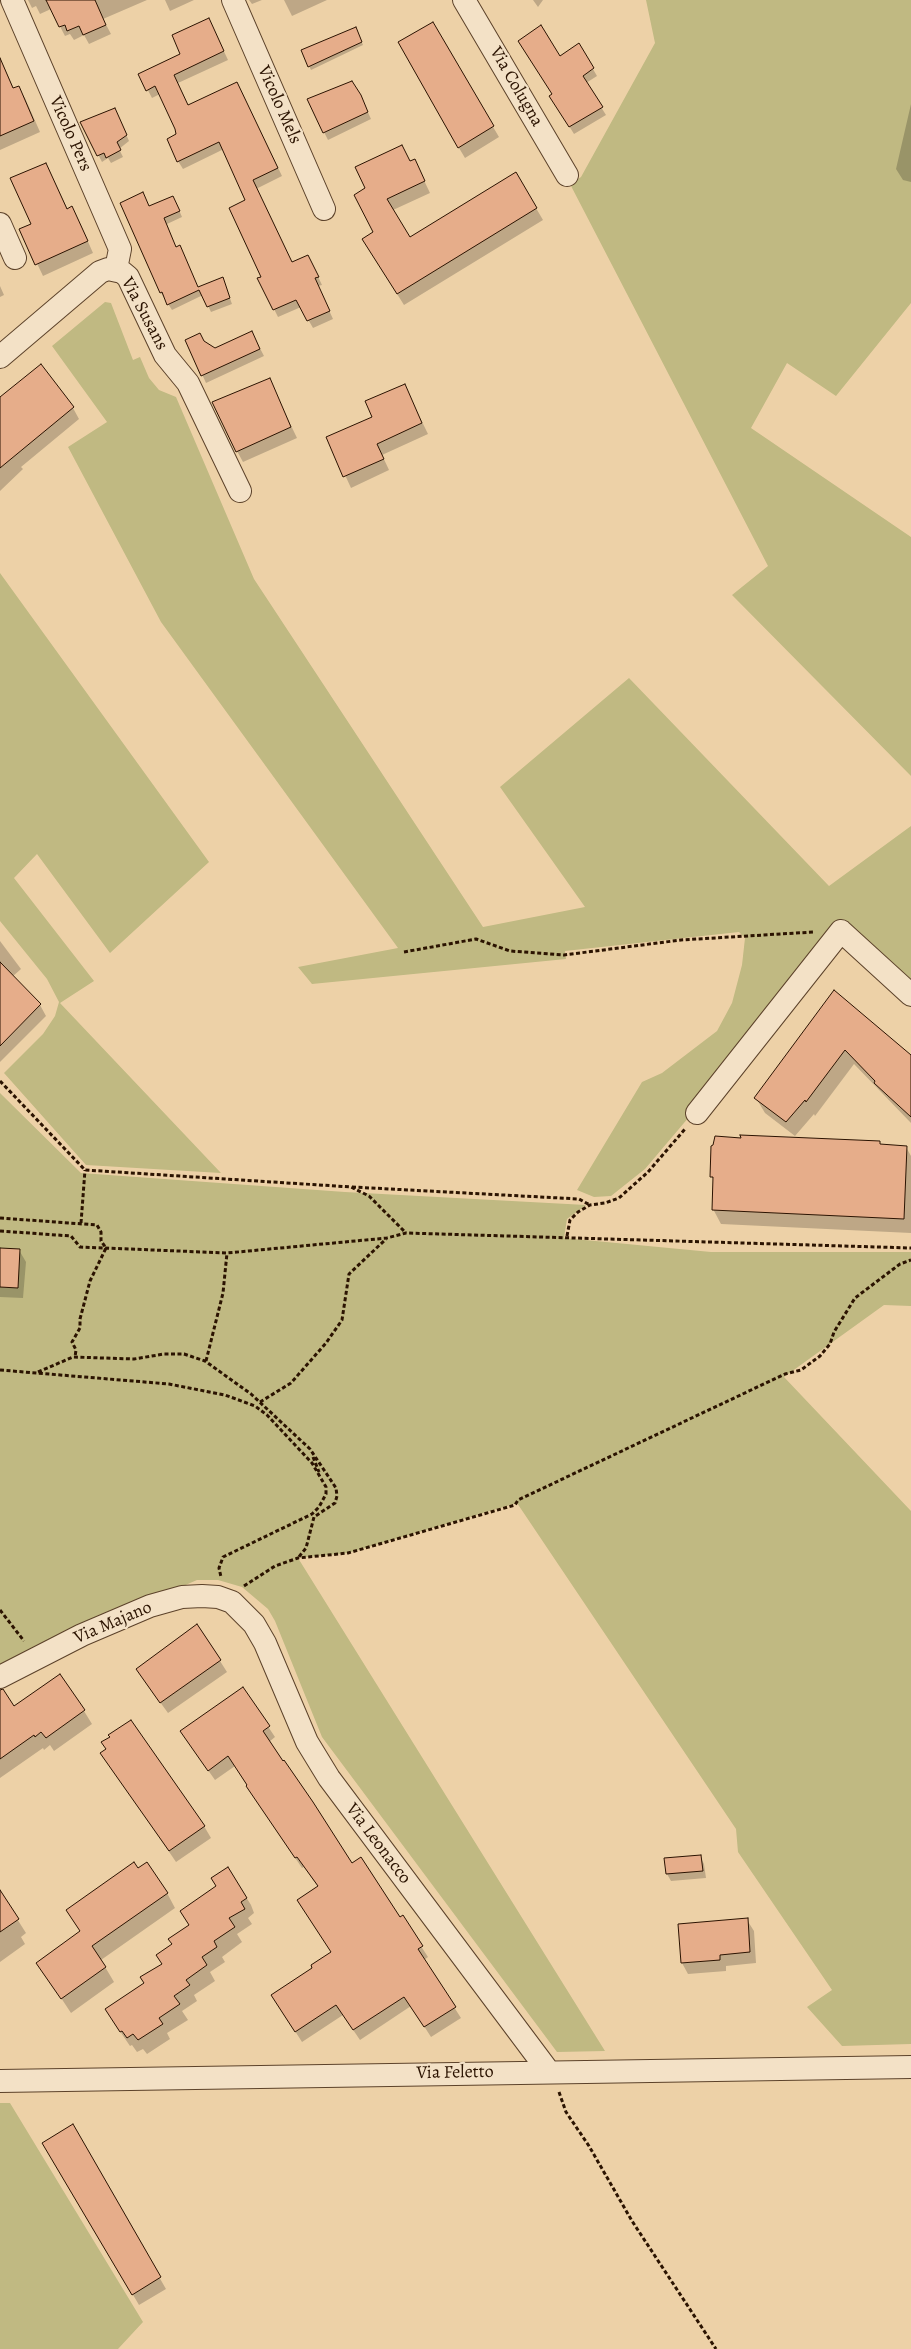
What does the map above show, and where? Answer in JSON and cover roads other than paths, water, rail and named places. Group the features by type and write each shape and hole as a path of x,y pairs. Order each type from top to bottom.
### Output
{"street":[{"name":"Vicolo Pers","path":"12,0 120,249 116,269"},
{"name":"Vicolo Mels","path":"233,0 324,209"},
{"name":"Via Colugna","path":"464,0 567,175"},
{"path":"0,224 15,258"},
{"name":"Via Susans","path":"0,357 100,272 108,268 116,269 128,278 165,355 188,383 240,492"},
{"path":"697,1113 841,931 911,995"},
{"name":"Via Majano","path":"0,1677 82,1635 150,1606 182,1597 237,1595"},
{"name":"Via Leonacco","path":"237,1595 244,1612 258,1630 306,1742 328,1778 554,2078"},
{"name":"Via Feletto","path":"0,2081 554,2078 911,2067"}]}
